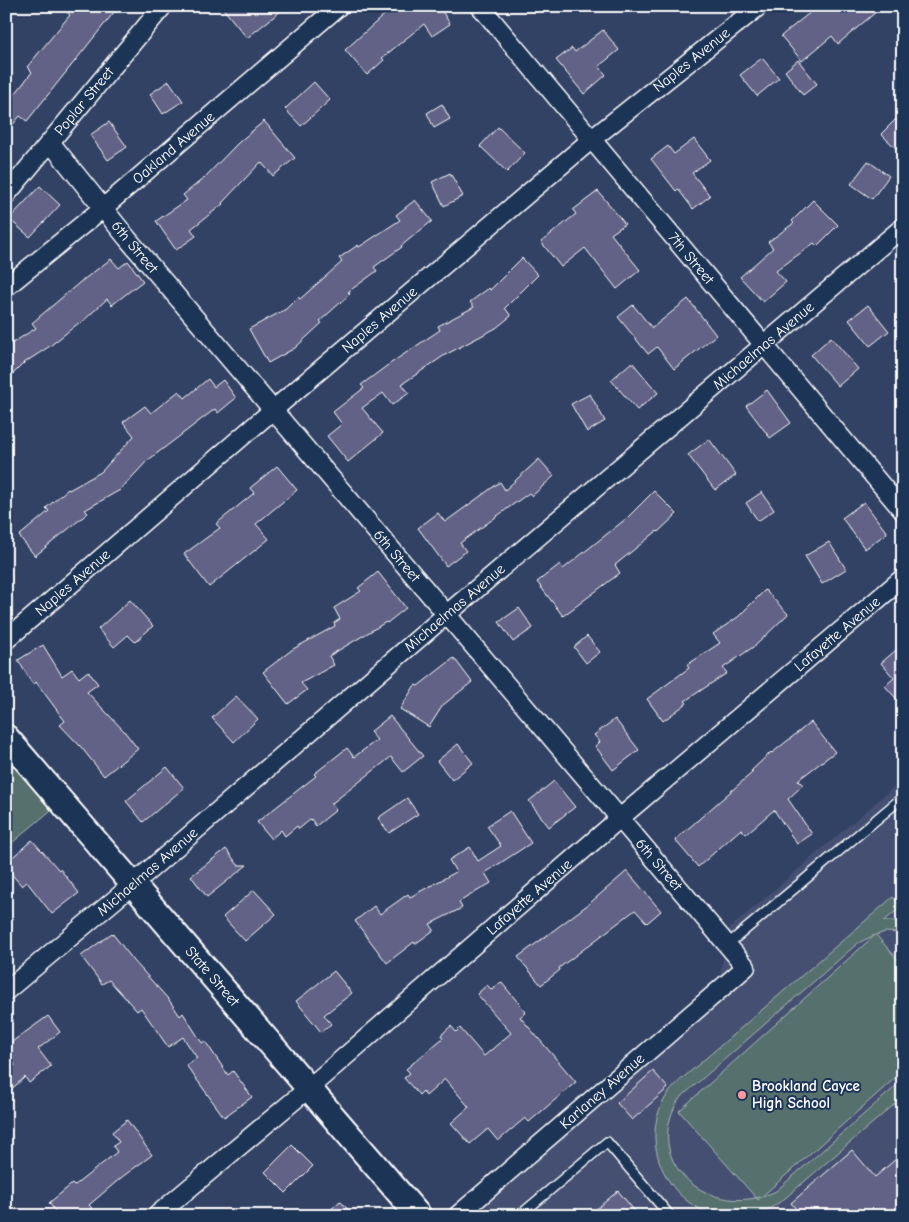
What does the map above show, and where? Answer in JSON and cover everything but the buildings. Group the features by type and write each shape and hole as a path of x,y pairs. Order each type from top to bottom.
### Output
{"main road":[{"name":"State Street","path":"6,736 132,885 310,1087 418,1216"}],"street":[{"name":"Poplar Street","path":"6,195 163,6"},
{"name":"Oakland Avenue","path":"6,287 102,208 339,6"},
{"name":"7th Street","path":"480,6 903,511"},
{"name":"Naples Avenue","path":"6,640 592,139 759,6"},
{"name":"6th Street","path":"50,142 102,208 746,967"},
{"name":"Michaelmas Avenue","path":"6,990 132,885 903,226"},
{"name":"Lafayette Avenue","path":"156,1216 310,1087 620,818 903,578"},
{"name":"Karlaney Avenue","path":"457,1216 746,967"}],"lane":[{"path":"727,945 903,796"},
{"path":"519,1216 607,1142 670,1216"}],"shaded area":[{"name":"Brookland Cayce High School","path":"903,779 903,1216 444,1216 720,975 729,929"}],"green space":[{"path":"6,736 62,801 6,848"},
{"path":"893,897 901,907 884,921 903,921 903,933 885,932 876,935 903,965 903,1071 764,1195 776,1191 903,1080 903,1097 784,1199 767,1210 742,1216 709,1213 693,1205 679,1194 668,1179 660,1163 656,1146 655,1128 659,1111 673,1087","holes":["875,935 679,1111 756,1197 752,1199 728,1199 707,1193 689,1181 675,1165 668,1145 669,1123 679,1099 858,943"]}],"place":[{"name":"Brookland Cayce High School","path":"742,1095"}]}
